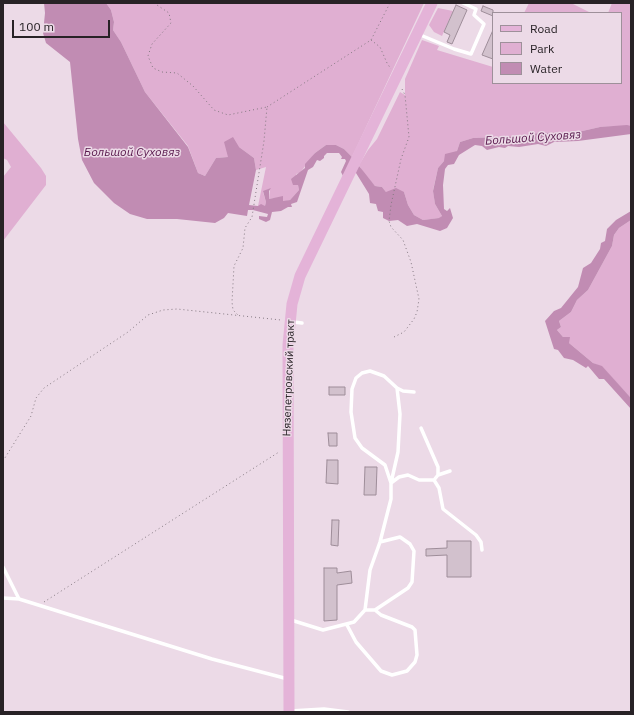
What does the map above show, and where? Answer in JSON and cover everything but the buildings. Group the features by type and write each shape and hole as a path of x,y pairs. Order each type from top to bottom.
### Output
{"main road":[{"name":"Нязепетровский тракт","path":"289,711 287,446 288,345 292,304 300,276 432,3"}],"lane":[{"path":"418,33 454,50 471,54 484,24 474,15 476,9 463,3"},
{"path":"290,321 302,323"},
{"path":"391,483 385,465 362,448 355,438 351,412 352,389 356,378 362,373 370,372 384,376 397,388 403,391 414,392"},
{"path":"288,619 323,630 354,622 365,610 370,570 380,542 391,499 391,483 398,452 400,414 397,388"},
{"path":"421,428 436,459 438,475"},
{"path":"434,480 438,475 450,471"},
{"path":"391,483 399,477 408,475 419,480 434,480"},
{"path":"434,480 439,488 443,509 476,535 481,542 482,550"},
{"path":"365,610 375,610 408,588 412,578 414,551 410,544 400,537 380,542"},
{"path":"3,567 19,599"},
{"path":"3,598 19,599 212,659 289,679"},
{"path":"347,625 356,642 381,671 392,675 407,671 415,662 417,655 415,630 412,627 382,615 375,610"},
{"path":"289,711 324,709 348,712"}],"path":[{"path":"154,3 169,13 171,23 152,44 148,56 153,68 162,72 177,73 193,86 214,110 228,115 267,107 371,40 390,3"},
{"path":"371,40 380,47 387,63 397,76 405,96 409,137 401,159 391,205 390,221 391,227 403,240 412,262 419,299 417,312 414,319 404,332 394,337"},
{"path":"238,314 233,310 232,302 234,266 243,248 245,228 252,217 264,141 267,107"},
{"path":"3,461 31,416 36,398 44,388 128,332 145,317 162,310 177,309 238,314 290,321"},
{"path":"38,605 287,446"}],"green space":[{"path":"106,3 424,3 352,157 344,149 336,145 326,145 315,153 300,173 296,174 299,190 290,200 283,202 283,197 269,199 270,189 263,192 266,202 265,206 258,206 266,167 256,170 254,158 239,147 228,157 216,158 205,176 198,173 188,146 145,92 121,42 113,30 114,22 111,10"},
{"path":"529,3 571,3 589,12 524,12"},
{"path":"612,3 631,3 631,126 600,127 578,132 538,133 524,136 473,138 460,142 457,151 444,161 438,168 433,190 435,204 442,216 440,218 423,220 414,215 408,205 404,192 386,192 382,187 375,186 364,174 359,165 377,139 400,92 405,95 405,79 422,40 439,46 437,50 492,67 492,84 622,84 622,12 608,12"},
{"path":"438,8 453,11 442,36 434,32 429,25"},
{"path":"3,122 41,168 46,176 46,185 3,241 3,177 11,167 7,160 3,158"},
{"path":"631,220 631,398 602,367 593,363 569,343 569,337 563,337 557,330 561,327 559,321 571,312 577,300 588,290 612,246 614,235 619,228"}],"water":[{"name":"Большой Суховяз","path":"44,3 106,3 111,10 114,22 113,30 121,42 145,92 188,147 198,173 205,176 216,158 228,157 224,142 233,137 239,147 254,158 256,170 249,205 258,206 261,204 265,206 266,202 263,191 271,188 269,191 269,199 283,196 283,201 290,200 299,190 298,185 293,185 291,179 305,168 305,164 315,153 326,145 336,145 344,149 352,157 375,186 382,187 386,192 396,188 404,192 408,205 414,215 423,220 439,218 442,216 435,204 433,191 438,168 444,161 445,154 457,151 460,142 473,138 524,136 538,133 578,132 600,127 627,125 631,126 631,134 578,141 554,142 546,146 538,144 519,147 508,146 505,148 499,147 487,150 482,146 475,145 459,155 454,164 448,165 445,169 443,185 444,209 447,211 450,208 453,218 447,228 440,231 417,224 407,226 398,220 389,221 383,218 383,212 378,211 376,204 370,203 369,194 356,173 347,171 343,176 341,172 346,161 345,159 341,159 342,157 339,153 327,153 320,161 317,160 313,167 308,170 297,202 291,204 292,207 288,207 281,211 272,212 270,220 266,222 259,219 259,216 267,217 268,214 253,210 248,210 247,216 228,213 224,218 215,223 177,219 147,219 130,214 114,203 94,183 82,160 78,139 70,62 46,43 43,33 45,13"},
{"path":"631,211 631,220 619,228 614,235 612,246 588,290 577,300 571,312 559,321 561,327 557,330 563,337 570,337 569,343 593,363 602,366 631,398 631,409 604,379 599,379 588,366 586,368 573,360 564,358 558,350 554,349 545,321 554,311 561,308 578,287 583,268 591,263 600,249 601,243 605,241 607,229 616,220"}]}
